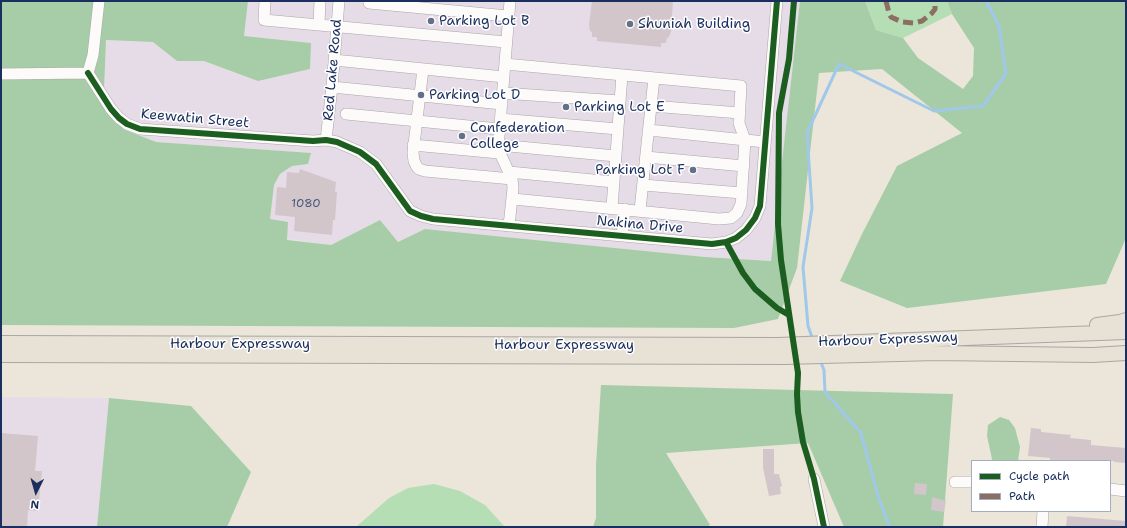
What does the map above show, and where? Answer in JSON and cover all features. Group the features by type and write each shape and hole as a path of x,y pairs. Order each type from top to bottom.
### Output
{"main road":[{"path":"1011,336 1126,320"},
{"name":"Harbour Expressway","path":"1,344 778,345 850,341 1126,332"},
{"name":"Harbour Expressway","path":"1,355 843,357 936,353 1126,353"},
{"path":"1093,354 1126,362"}],"street":[{"path":"1,74 88,72 93,55 99,1"},
{"path":"265,1 264,20 506,42"},
{"path":"319,24 320,1"},
{"name":"Red Lake Road","path":"326,140 339,1"},
{"path":"510,1 498,149 510,176 513,188 510,226"},
{"name":"Nakina Drive","path":"326,140 337,142 360,152 376,164 410,211 421,216 433,219 712,244 726,242 736,238 746,230 755,218 760,206 777,1"},
{"path":"369,3 508,16"},
{"path":"334,60 504,77"},
{"path":"505,64 742,86 739,123 745,140 742,204 740,210 734,216 726,219 612,207 513,199"},
{"path":"423,69 414,145 414,161 417,167 422,170 614,182"},
{"name":"Keewatin Street","path":"88,72 111,109 119,118 127,124 140,129 313,141 326,140"},
{"path":"612,207 622,75"},
{"path":"640,210 654,78"},
{"path":"332,87 420,96 620,101"},
{"path":"651,106 740,114"},
{"path":"346,114 417,120 618,129"},
{"path":"649,130 765,142"},
{"path":"414,145 616,156"},
{"path":"646,157 744,166"},
{"path":"643,185 742,193"},
{"path":"622,236 625,209"},
{"path":"814,479 824,527"},
{"path":"955,482 971,482"},
{"path":"1111,490 1126,491"},
{"path":"1042,527 1043,512"}],"shaded area":[{"name":"Confederation College","path":"248,1 800,1 772,261 705,257 425,229 398,242 380,220 331,245 287,239 270,219 274,185 280,174 292,166 308,164 311,153 156,142 122,129 104,91 106,40 153,42 177,61 204,61 258,81 311,43 244,36"},
{"path":"1,397 109,398 97,527 1,527"}],"green space":[{"path":"1,1 248,1 244,36 311,43 310,69 258,81 204,61 177,61 153,42 106,40 104,90 123,129 156,142 311,153 308,164 292,166 280,174 274,185 270,219 288,222 287,240 331,245 380,220 398,242 425,229 705,257 771,261 800,1 865,1 876,30 903,38 918,58 963,89 973,76 974,48 952,14 947,1 1126,1 1126,238 1106,284 907,308 840,281 897,166 962,133 882,69 819,73 797,268 778,319 734,328 1,325"},
{"path":"865,1 947,1 952,14 903,38 876,30"},
{"path":"601,385 953,394 943,527 844,527 808,443 666,453 710,525 706,527 593,527 596,518 596,465"},
{"path":"109,398 191,406 251,472 227,527 97,527"},
{"path":"1000,417 1009,420 1015,428 1020,447 1018,460 992,460 987,436 988,425"},
{"path":"434,484 460,491 485,505 505,527 356,527 389,498 408,488"}],"building":[{"name":"Shuniah Building","path":"592,1 673,1 671,32 666,43 661,43 661,47 597,41 597,37 592,37 592,32 590,31 589,25"},
{"path":"300,169 336,182 335,192 337,192 335,220 333,220 332,235 294,231 295,217 275,215 277,187 286,188 287,172 299,173"},
{"path":"1031,428 1041,429 1041,432 1071,435 1070,438 1091,440 1091,445 1126,448 1126,463 1114,462 1111,460 1050,460 1050,458 1028,456"},
{"path":"1,433 38,436 35,471 42,471 38,511 28,510 27,527 1,527"},
{"path":"763,449 774,449 774,474 779,474 782,486 780,487 781,494 769,496 763,468"},
{"path":"915,483 927,484 926,495 914,494"},
{"path":"932,497 946,501 944,512 931,510"},
{"path":"1067,516 1126,521 1126,527 1066,527"}],"waterway":[{"path":"813,340 808,326 803,267 812,208 807,133 839,64 934,111 983,106 1006,74 999,26 986,1"},
{"path":"820,360 824,370 825,392 861,433 878,496 891,527"}],"marked path":[{"path":"886,1 891,17 902,22 914,23 922,21 932,13 935,9 935,1"}],"cycle path":[{"path":"88,73 111,109 119,118 127,124 140,129 313,141 326,140 337,142 360,152 376,164 410,211 421,216 433,219 712,244 726,242 736,238 746,230 755,218 760,206 777,1"},
{"path":"794,1 789,59 779,113 778,224 781,260 798,373 798,412 803,442 814,479 824,527"},
{"path":"726,242 743,273 755,289 777,308 789,315"}],"place":[{"name":"Parking Lot B","path":"431,21"},
{"name":"Shuniah Building","path":"630,24"},
{"name":"Parking Lot D","path":"421,95"},
{"name":"Parking Lot E","path":"566,107"},
{"name":"Confederation College","path":"462,136"},
{"name":"Parking Lot F","path":"693,170"}]}
